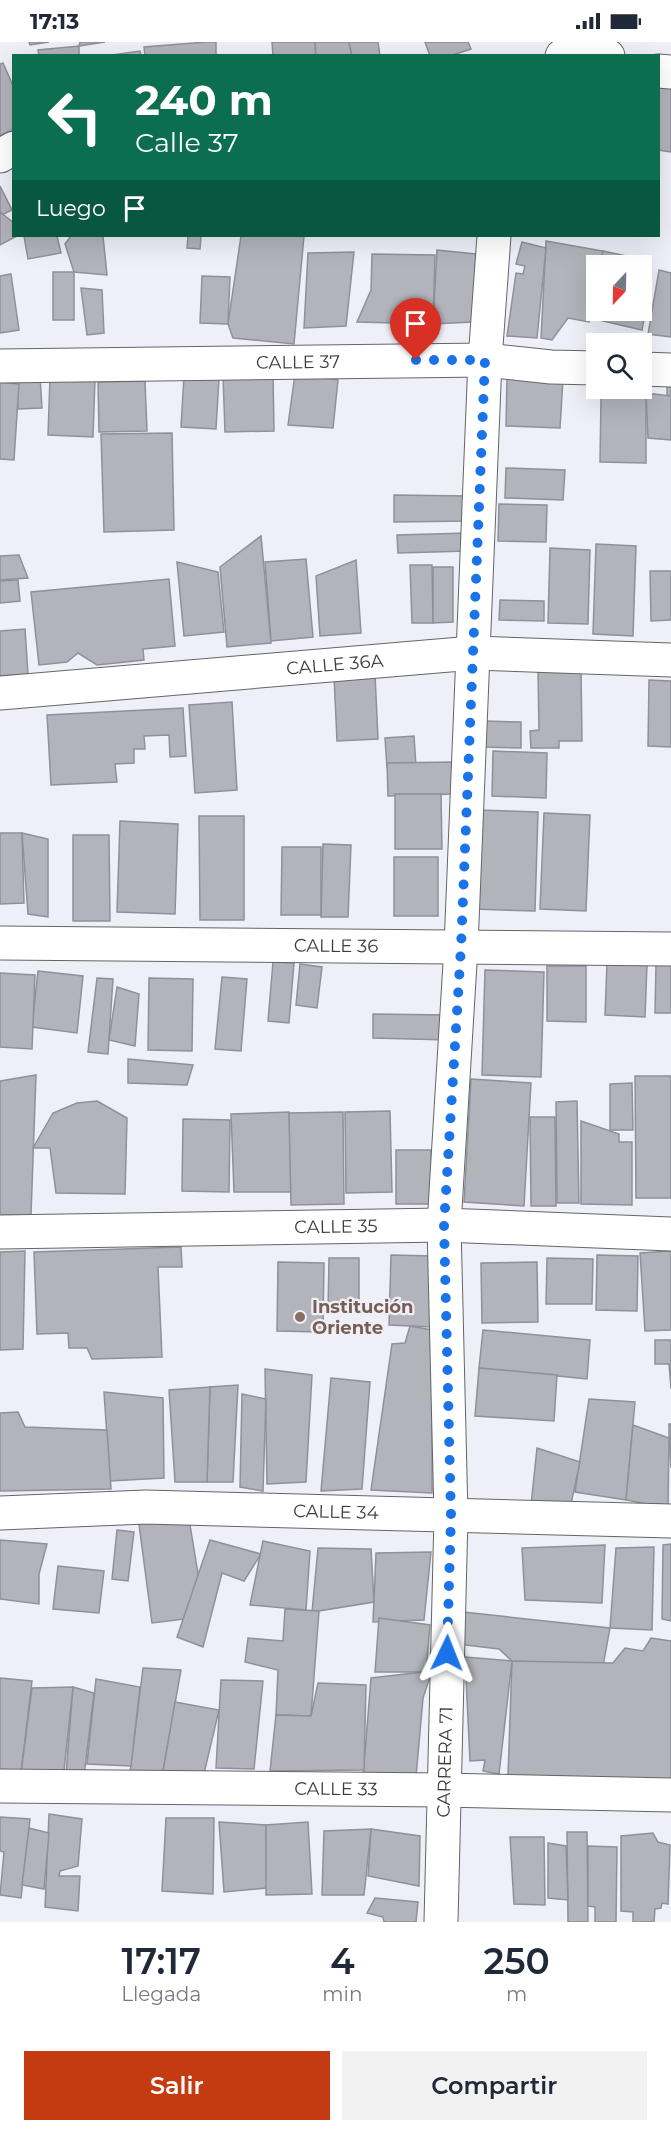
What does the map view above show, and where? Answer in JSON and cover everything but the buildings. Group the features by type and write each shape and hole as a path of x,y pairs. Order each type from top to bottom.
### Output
{"street":[{"name":"CARRERA 71","path":"441,1922 451,1516 444,1225 461,947 485,360 494,237"},
{"name":"CALLE 37","path":"0,366 485,360 551,367 586,368"},
{"path":"652,369 671,370"},
{"name":"CALLE 36A","path":"0,693 473,653 671,660"},
{"name":"CALLE 36","path":"0,944 671,950"},
{"name":"CALLE 35","path":"0,1232 444,1225 671,1233"},
{"name":"CALLE 34","path":"0,1513 146,1508 671,1521"},
{"name":"CALLE 33","path":"0,1786 443,1790 671,1795"}],"place":[{"name":"Institución Oriente","path":"300,1317"}],"route":[{"path":"416,360 485,360 461,947 444,1225 451,1516 447,1653"}]}
